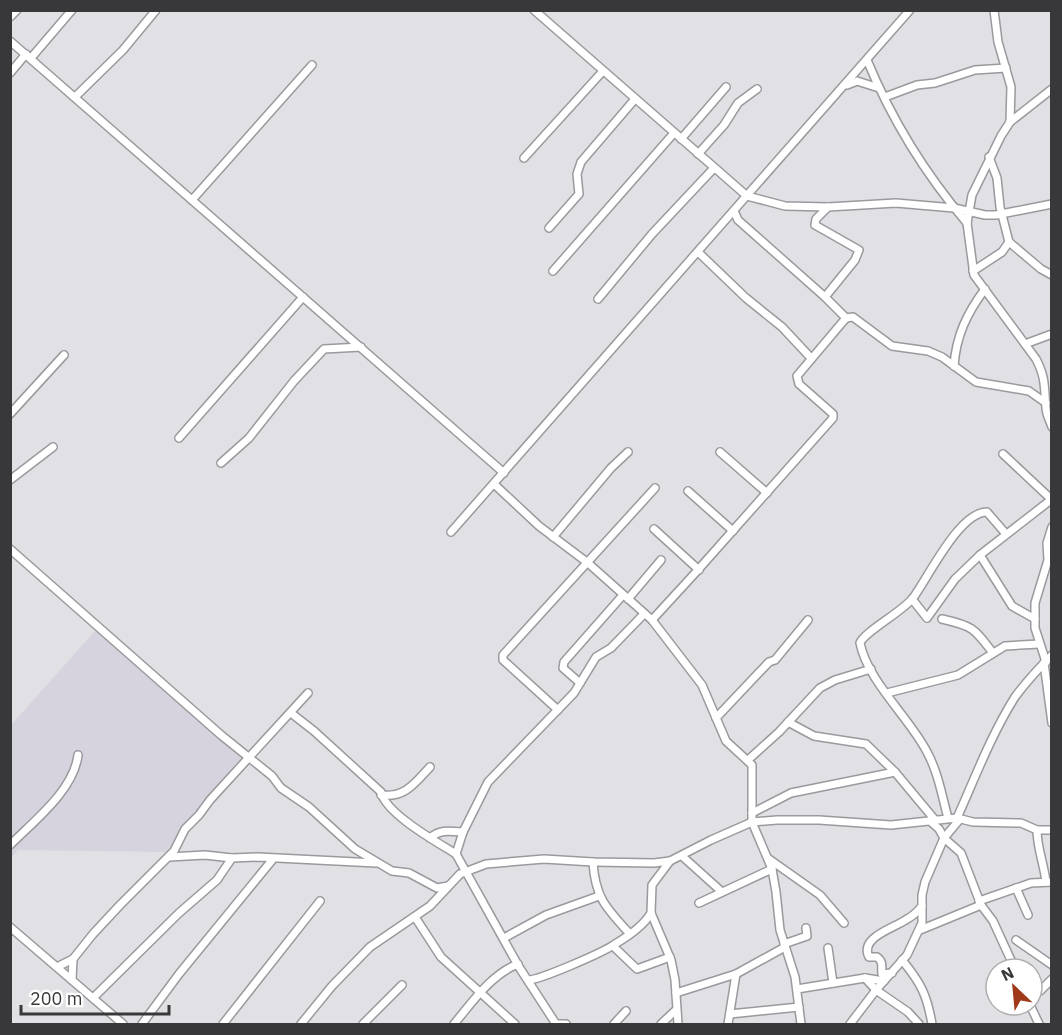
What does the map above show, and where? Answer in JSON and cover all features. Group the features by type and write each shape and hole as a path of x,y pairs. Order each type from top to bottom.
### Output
{"street":[{"path":"10,17 17,10"},
{"path":"10,73 72,10"},
{"path":"75,98 123,50 156,10"},
{"path":"534,10 747,196 784,206 828,207 896,203 954,208 985,215 1052,204"},
{"path":"451,532 910,10"},
{"path":"994,10 998,42 1012,91 1010,122"},
{"path":"10,41 504,473"},
{"path":"867,60 879,88 918,157 967,223"},
{"path":"192,200 312,65"},
{"path":"885,97 917,85 935,83 975,70 1006,68"},
{"path":"524,158 603,71"},
{"path":"844,86 857,81 879,88"},
{"path":"681,140 726,87"},
{"path":"698,154 724,125 738,103 757,89"},
{"path":"1052,89 1010,122 989,157 972,195 967,223 973,271 1036,359 1043,373 1046,409 1052,427"},
{"path":"549,228 579,194 577,174 581,162 635,99"},
{"path":"553,271 674,133"},
{"path":"989,157 997,178 1009,242 1041,269 1052,275"},
{"path":"598,299 652,234 714,168"},
{"path":"954,208 972,195"},
{"path":"825,297 860,253 858,248 815,225 816,219 828,207"},
{"path":"734,211 738,220 846,318"},
{"path":"973,271 1002,252 1009,242"},
{"path":"698,252 792,337 811,358"},
{"path":"954,366 956,345 967,314 985,289"},
{"path":"179,438 303,297"},
{"path":"652,620 834,416 797,381 798,373 846,318 853,317 891,346 928,351 942,357 976,382 1029,391 1046,403"},
{"path":"1024,344 1052,334"},
{"path":"220,463 249,438 294,381 324,349 361,347"},
{"path":"10,414 64,355"},
{"path":"10,480 53,447"},
{"path":"553,537 611,468 628,452"},
{"path":"720,452 767,493"},
{"path":"912,599 927,618 955,579 980,555 1051,499 1004,454"},
{"path":"494,484 652,620 702,685 726,741 748,760 753,769 752,822 772,868 780,930 797,988 801,1024"},
{"path":"558,710 503,660 502,656 655,488"},
{"path":"688,491 733,531"},
{"path":"948,818 927,751 871,669 860,645 861,639 890,619 912,599 953,536 977,515 987,512 1006,534"},
{"path":"1052,527 1047,543 1048,560 1035,603 1035,628 1045,663 1052,723"},
{"path":"654,529 699,570"},
{"path":"10,549 247,758 272,776 281,788 295,800 309,807 355,849 392,871 409,873 437,888 448,886"},
{"path":"980,555 1012,606 1035,619"},
{"path":"580,683 563,668 564,663 661,560"},
{"path":"456,854 463,832 488,782 558,710 580,683 596,657 611,648 644,614"},
{"path":"942,619 974,628 993,653"},
{"path":"716,718 769,662 775,660 808,620"},
{"path":"887,693 958,675 1005,646 1039,644"},
{"path":"850,1024 907,955 920,930 925,882 944,838 959,818 995,733 1015,698 1052,656"},
{"path":"748,760 820,688 835,680 871,669"},
{"path":"57,967 73,959 120,905 169,857 185,829 308,693"},
{"path":"291,713 381,792 383,799 411,826 456,854 518,964 556,1024 566,1024"},
{"path":"788,722 814,736 866,744 895,772 939,828 944,838 962,853 980,903 993,921 1010,957"},
{"path":"10,845 68,784 76,768 78,755"},
{"path":"381,795 404,793 411,789 430,767"},
{"path":"752,813 790,793 895,772"},
{"path":"301,1024 332,986 370,947 430,906 466,871 486,864 533,859 654,863 670,861 752,822 819,820 891,825 959,818 974,822 1021,824 1037,830 1052,830"},
{"path":"920,930 1016,888 1032,883 1049,882 1037,841 1037,830"},
{"path":"430,838 436,832 463,832"},
{"path":"169,857 205,855 377,863"},
{"path":"682,856 722,892"},
{"path":"767,857 820,896 844,923"},
{"path":"93,998 179,913 217,880 232,858"},
{"path":"142,1024 179,974 273,859"},
{"path":"670,861 652,885 651,913 670,957 678,1024"},
{"path":"593,862 599,896 605,907 629,933"},
{"path":"699,903 772,868"},
{"path":"1016,888 1028,915"},
{"path":"504,938 546,915 599,896"},
{"path":"223,1024 320,901"},
{"path":"892,973 882,974 883,967 880,959 870,958 867,949 876,936 905,921 922,906"},
{"path":"528,980 548,975 613,946 648,918 651,913"},
{"path":"415,917 441,957 516,1024"},
{"path":"10,927 123,1024"},
{"path":"676,993 736,974 784,946 807,936 806,928"},
{"path":"1016,940 1052,965"},
{"path":"613,946 637,969 670,957"},
{"path":"828,948 833,983"},
{"path":"72,980 73,959"},
{"path":"902,960 922,986 927,997 932,1024"},
{"path":"454,1024 480,994 518,964"},
{"path":"728,1024 736,974"},
{"path":"797,988 866,978 884,981"},
{"path":"866,978 876,990 908,1012 919,1024"},
{"path":"363,1024 402,985"},
{"path":"730,1014 799,1007"},
{"path":"661,1024 676,1010"},
{"path":"614,1024 626,1011"}],"shaded area":[{"path":"96,630 246,760 166,852 18,850 11,857 11,725"}]}
